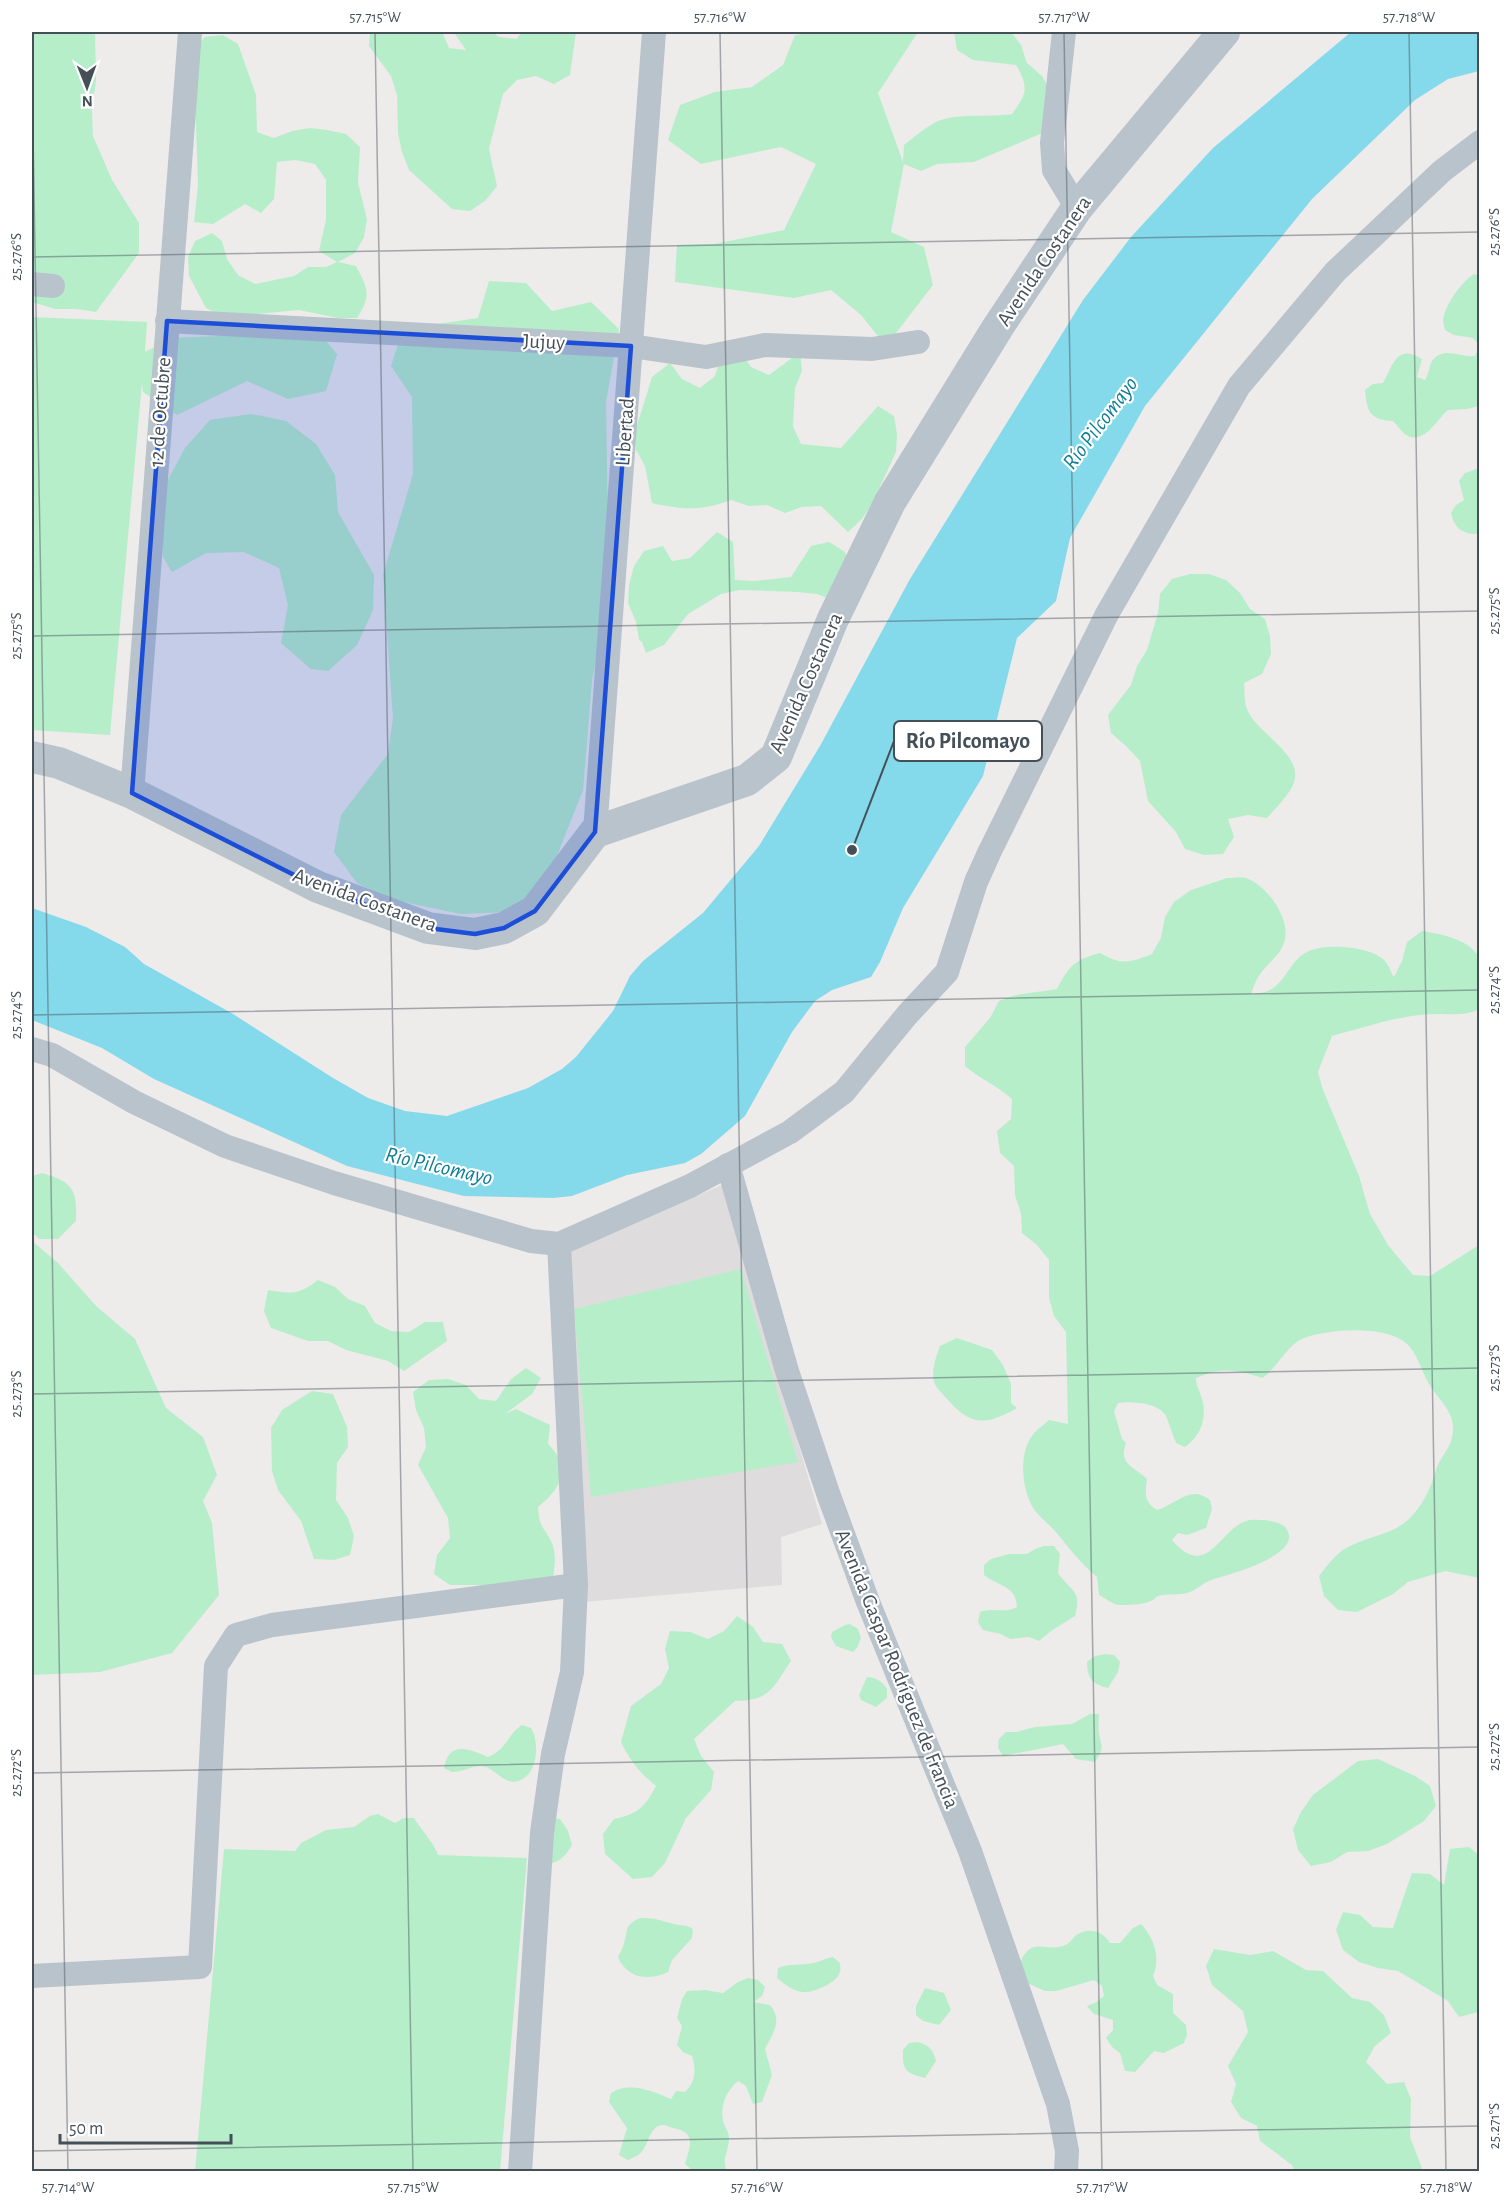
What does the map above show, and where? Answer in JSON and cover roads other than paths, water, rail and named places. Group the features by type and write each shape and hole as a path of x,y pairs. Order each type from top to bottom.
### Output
{"street":[{"name":"12 de Octubre","path":"132,793 190,32"},
{"name":"Libertad","path":"595,831 654,32"},
{"path":"1064,32 1052,143 1054,170 1077,208"},
{"name":"Avenida Costanera","path":"32,757 59,763 132,793 318,887 428,928 475,934 504,928 535,911 595,831 747,780 776,757 833,619 890,502 998,327 1077,208 1224,32"},
{"path":"32,1049 52,1055 134,1102 225,1146 334,1183 531,1241 559,1244 690,1186 790,1132 844,1092 907,1015 947,972 976,882 1107,614 1239,386 1335,272 1442,171 1479,142"},
{"name":"Jujuy","path":"167,321 631,346 706,357 765,345 872,349 918,342"},
{"name":"Avenida Gaspar Rodríguez de Francia","path":"728,1165 787,1371 829,1497 868,1602 969,1851 1058,2104 1067,2151 1066,2172"},
{"path":"520,2172 542,1833 553,1754 572,1672 576,1585 559,1244"},
{"path":"32,1976 200,1967 216,1666 237,1635 272,1625 576,1585"}],"water":[{"path":"1351,32 1479,32 1479,71 1448,79 1415,100 1312,199 1145,406 1070,538 1056,601 1017,638 983,776 903,908 880,962 871,977 832,990 815,1001 792,1032 745,1116 701,1154 685,1163 627,1175 572,1196 553,1198 464,1196 347,1166 154,1079 102,1048 32,1020 32,908 86,927 125,947 144,964 233,1014 333,1078 368,1098 405,1111 447,1116 528,1088 562,1069 576,1057 613,1011 630,976 643,961 703,913 759,846 820,746 910,579 1083,300 1131,237 1213,148"}],"place":[{"name":"Río Pilcomayo","path":"852,850"}]}
